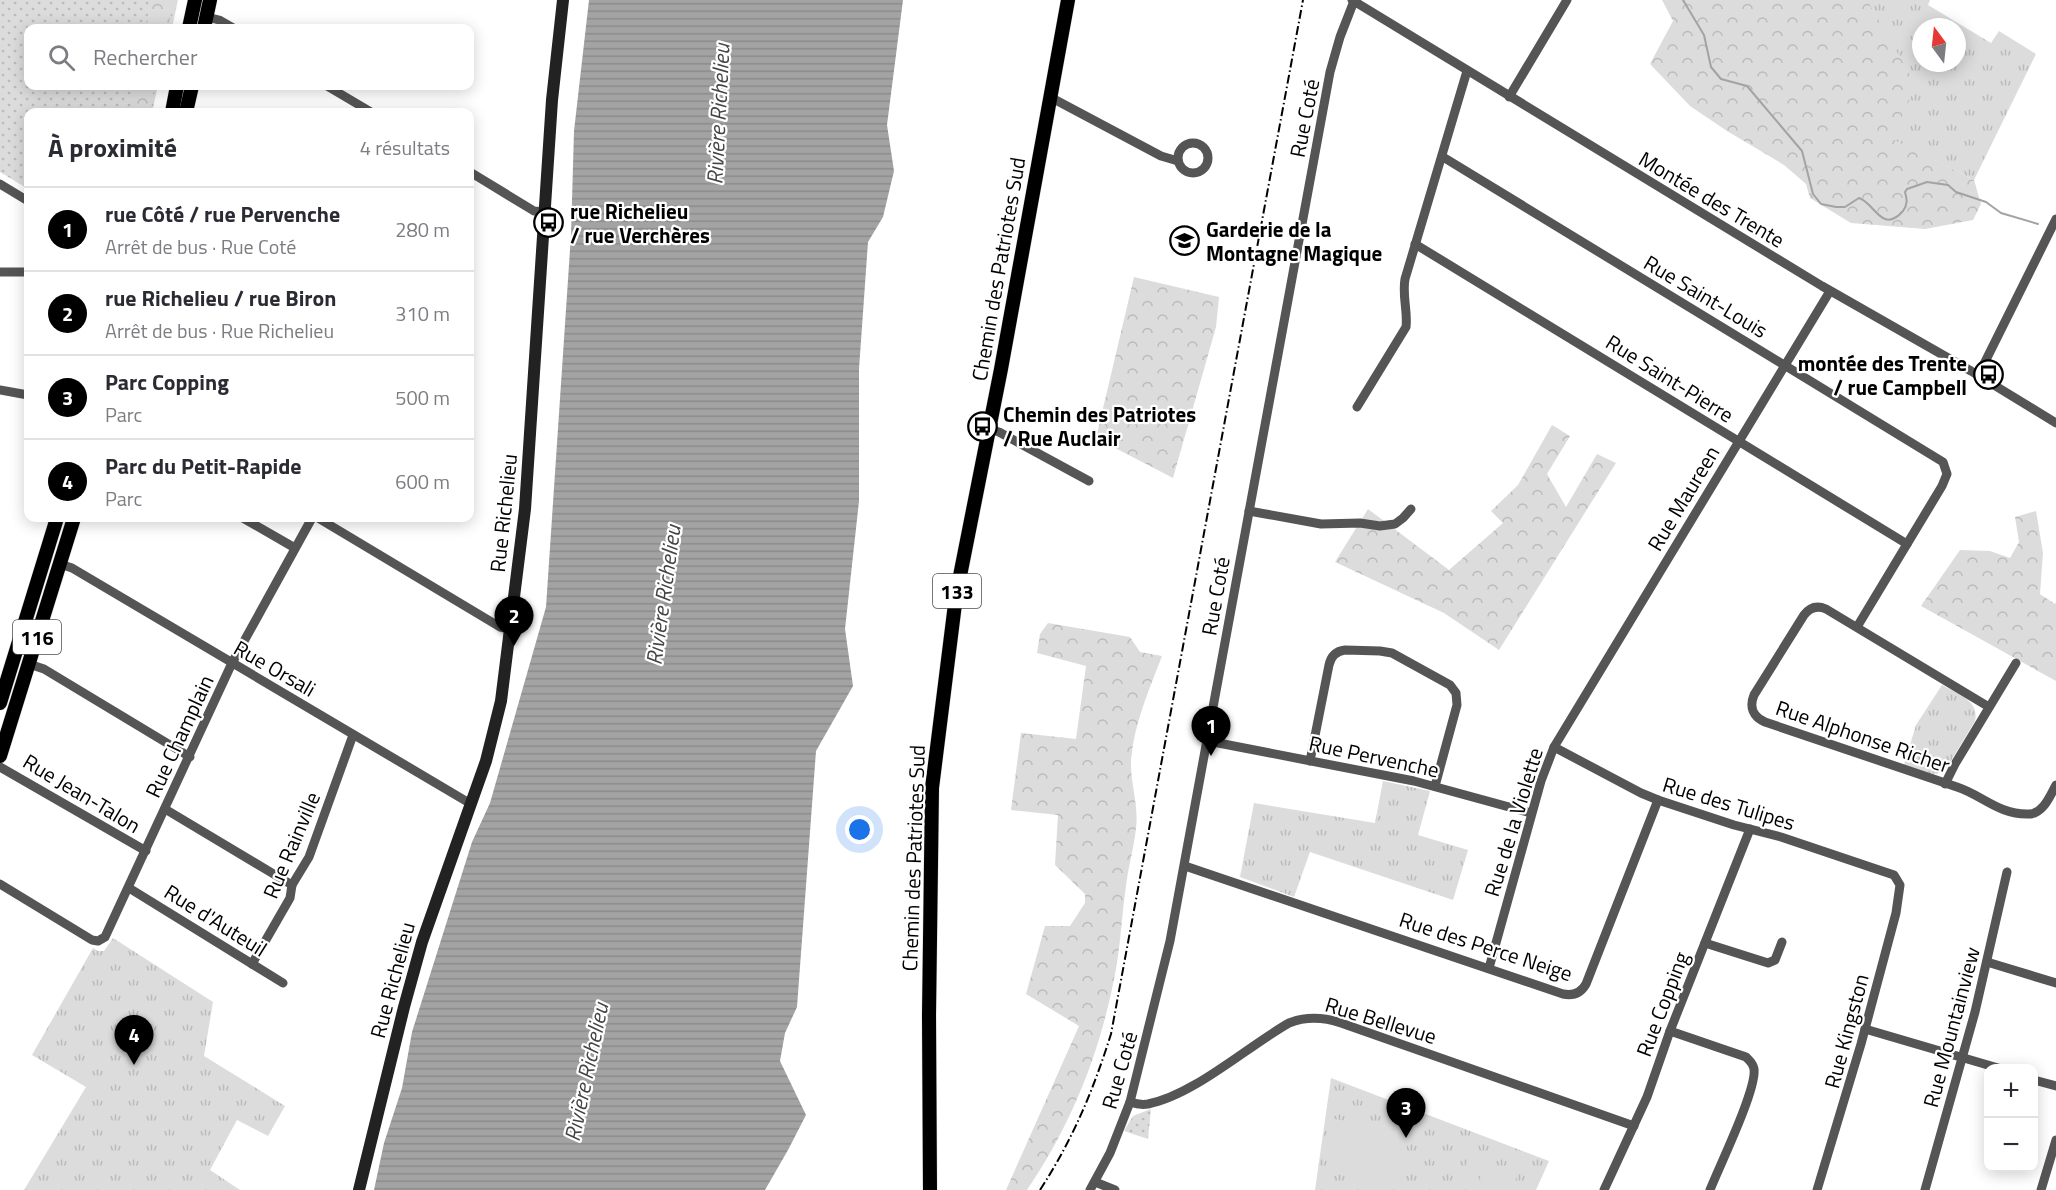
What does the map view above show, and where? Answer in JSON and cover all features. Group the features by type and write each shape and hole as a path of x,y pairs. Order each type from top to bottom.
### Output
{"main road":[{"path":"190,24 195,0"},
{"path":"205,23 210,0"},
{"name":"Rue Richelieu","path":"359,1190 422,942 471,804 496,725 525,508 552,100 563,0"},
{"name":"Chemin des Patriotes Sud","path":"930,1190 929,1015 933,774 956,596 1068,0"},
{"path":"173,108 176,90"},
{"path":"187,108 191,90"},
{"name":"116","path":"0,703 56,522"},
{"name":"116","path":"0,756 73,522"}],"street":[{"path":"1509,97 1567,0"},
{"name":"Montée des Trente","path":"1353,1 1830,291 2056,423"},
{"name":"Rue Coté","path":"1093,1186 1110,1153 1130,1102 1165,961 1185,867 1330,72 1353,1"},
{"path":"205,23 219,20 226,24"},
{"path":"1357,407 1406,327 1404,287 1467,71"},
{"path":"334,90 364,108"},
{"path":"1050,97 1161,156 1178,161"},
{"name":"Rue Saint-Louis","path":"1443,157 1943,462 1947,469 1947,476 1907,544"},
{"path":"474,174 534,211 545,212"},
{"path":"0,184 24,199"},
{"path":"1978,376 2056,219"},
{"name":"Rue Saint-Pierre","path":"1415,244 1907,544"},
{"path":"0,273 24,272"},
{"name":"Rue Maureen","path":"1586,693 1830,291"},
{"path":"0,390 24,394"},
{"path":"989,429 999,432 1089,481"},
{"path":"1249,511 1321,524 1360,523 1380,526 1395,524 1411,508"},
{"path":"250,522 295,548"},
{"name":"Rue Champlain","path":"0,884 92,940 102,940 129,888 232,663 310,522"},
{"path":"325,522 500,627 510,629"},
{"path":"1857,627 1907,544"},
{"name":"Rue Orsali","path":"60,564 82,573 471,804"},
{"name":"Rue Alphonse Richer","path":"1989,707 1824,608 1815,607 1808,610 1754,695 1752,704 1755,715 1765,722 1964,790 1994,807 2027,814 2036,813 2042,808 2056,785"},
{"path":"1310,761 1332,657 1345,650 1384,651 1398,656 1448,684 1456,693 1457,705 1435,786"},
{"path":"1945,784 2016,663"},
{"path":"29,664 44,669 190,757"},
{"name":"Rue de la Violette","path":"1488,968 1543,774 1554,747 1586,693"},
{"name":"Rue Rainville","path":"252,964 290,898 292,885 309,856 353,735"},
{"name":"Rue Pervenche","path":"1208,741 1435,786 1532,813"},
{"name":"Rue des Tulipes","path":"1554,747 1658,801 1889,873 1898,880"},
{"name":"Rue Jean-Talon","path":"0,767 146,851"},
{"name":"Rue des Perce Neige","path":"1185,867 1566,995 1575,994 1583,989 1658,801"},
{"path":"165,809 292,885"},
{"name":"Rue Copping","path":"1604,1190 1651,1086 1670,1031 1750,829"},
{"name":"Rue Mountainview","path":"1925,1190 1962,1059 2007,872"},
{"name":"Rue Kingston","path":"1817,1190 1835,1134 1893,925 1900,891 1898,880"},
{"name":"Rue d'Auteuil","path":"129,888 283,983"},
{"path":"1705,943 1770,963 1775,960 1782,942"},
{"path":"1987,962 2056,982"},
{"name":"Rue Bellevue","path":"1130,1102 1142,1105 1168,1098 1205,1078 1289,1023 1304,1018 1319,1017 1634,1126"},
{"path":"1864,1029 1984,1064"},
{"path":"1670,1031 1746,1058 1754,1068 1744,1108 1710,1190"},
{"path":"2038,1081 2056,1086"},
{"path":"2041,1190 2056,1140"},
{"path":"1093,1186 1115,1190"}],"green space":[{"path":"0,0 178,0 173,24 24,24 24,90 157,90 153,108 24,108 24,187 0,172"},
{"path":"151,0 174,0 169,24 146,24"},
{"path":"1662,0 1871,0 1912,52 1912,72 1933,72 1897,141 1974,180 1981,204 1973,220 1925,229 1851,223 1810,198 1806,184 1784,165 1690,106 1650,64 1673,21"},
{"path":"1867,0 1930,0 1928,5 1950,18 1912,18 1912,72 1966,72 1966,28 1991,43 1999,31 2036,54 1974,180 1892,139 1916,85"},
{"path":"133,90 154,90 149,108 131,108"},
{"path":"1134,277 1219,297 1216,327 1173,478 1096,438"},
{"path":"1552,425 1570,436 1547,474 1566,507 1597,454 1616,463 1499,650 1444,613 1335,562 1368,509 1449,570 1503,523 1491,511 1518,485"},
{"path":"2036,511 2043,553 2040,594 2055,604 2056,602 2056,681 1921,606 1960,550 1990,551 2010,558 2019,542 2015,517"},
{"path":"1048,623 1130,637 1140,652 1162,656 1135,733 1131,769 1136,828 1127,879 1117,963 1104,1023 1084,1081 1044,1164 1027,1190 1006,1190 1079,1026 1026,994 1045,926 1070,926 1085,903 1085,894 1055,865 1058,815 1011,810 1021,733 1076,739 1086,666 1037,653 1040,634"},
{"path":"1942,685 1966,698 1976,714 1975,721 1946,769 1931,774 1904,765 1916,725"},
{"path":"1383,781 1430,791 1418,835 1468,850 1453,900 1310,852 1294,897 1240,877 1254,803 1375,823"},
{"path":"113,938 213,1002 204,1056 285,1106 268,1136 237,1120 210,1170 240,1190 24,1190 86,1087 32,1055 93,948 104,951"},
{"path":"1331,1078 1549,1161 1536,1190 1315,1190"},
{"path":"1151,1109 1148,1139 1124,1131 1133,1116"},
{"path":"1335,1119 1409,1133 1399,1186 1325,1172"},
{"path":"1469,1157 1482,1162 1472,1190 1458,1185"},
{"path":"1486,1163 1500,1168 1492,1190 1476,1190"},
{"path":"1504,1170 1517,1175 1512,1190 1496,1190"}],"water":[{"name":"Rivière Richelieu","path":"589,0 903,0 887,125 894,171 883,217 868,242 859,369 859,501 845,629 853,686 816,751 797,1007 785,1033 780,1061 806,1115 765,1190 374,1190 384,1143 402,1088 412,1032 472,842 490,803 546,607 571,235 574,131"}],"waterway":[{"path":"1683,0 1704,35 1711,67 1721,79 1747,86 1802,151 1813,194 1821,204 1845,207 1859,198 1879,215 1889,220 1905,208 1907,189 1927,182 1948,185 1956,192 1986,202 2001,213 2038,224"}],"railway":[{"path":"1040,1190 1081,1114 1111,1034 1303,0"}],"place":[{"name":"rue Richelieu / rue Verchères","path":"549,223"},
{"name":"Garderie de la Montagne Magique","path":"1185,241"},
{"name":"montée des Trente / rue Campbell","path":"1988,375"},
{"name":"Chemin des Patriotes / Rue Auclair","path":"982,426"},
{"name":"rue Richelieu / rue Biron","path":"514,646"},
{"name":"rue Côté / rue Pervenche","path":"1211,756"},
{"name":"Parc du Petit-Rapide","path":"134,1065"},
{"name":"Parc Copping","path":"1406,1138"}]}
